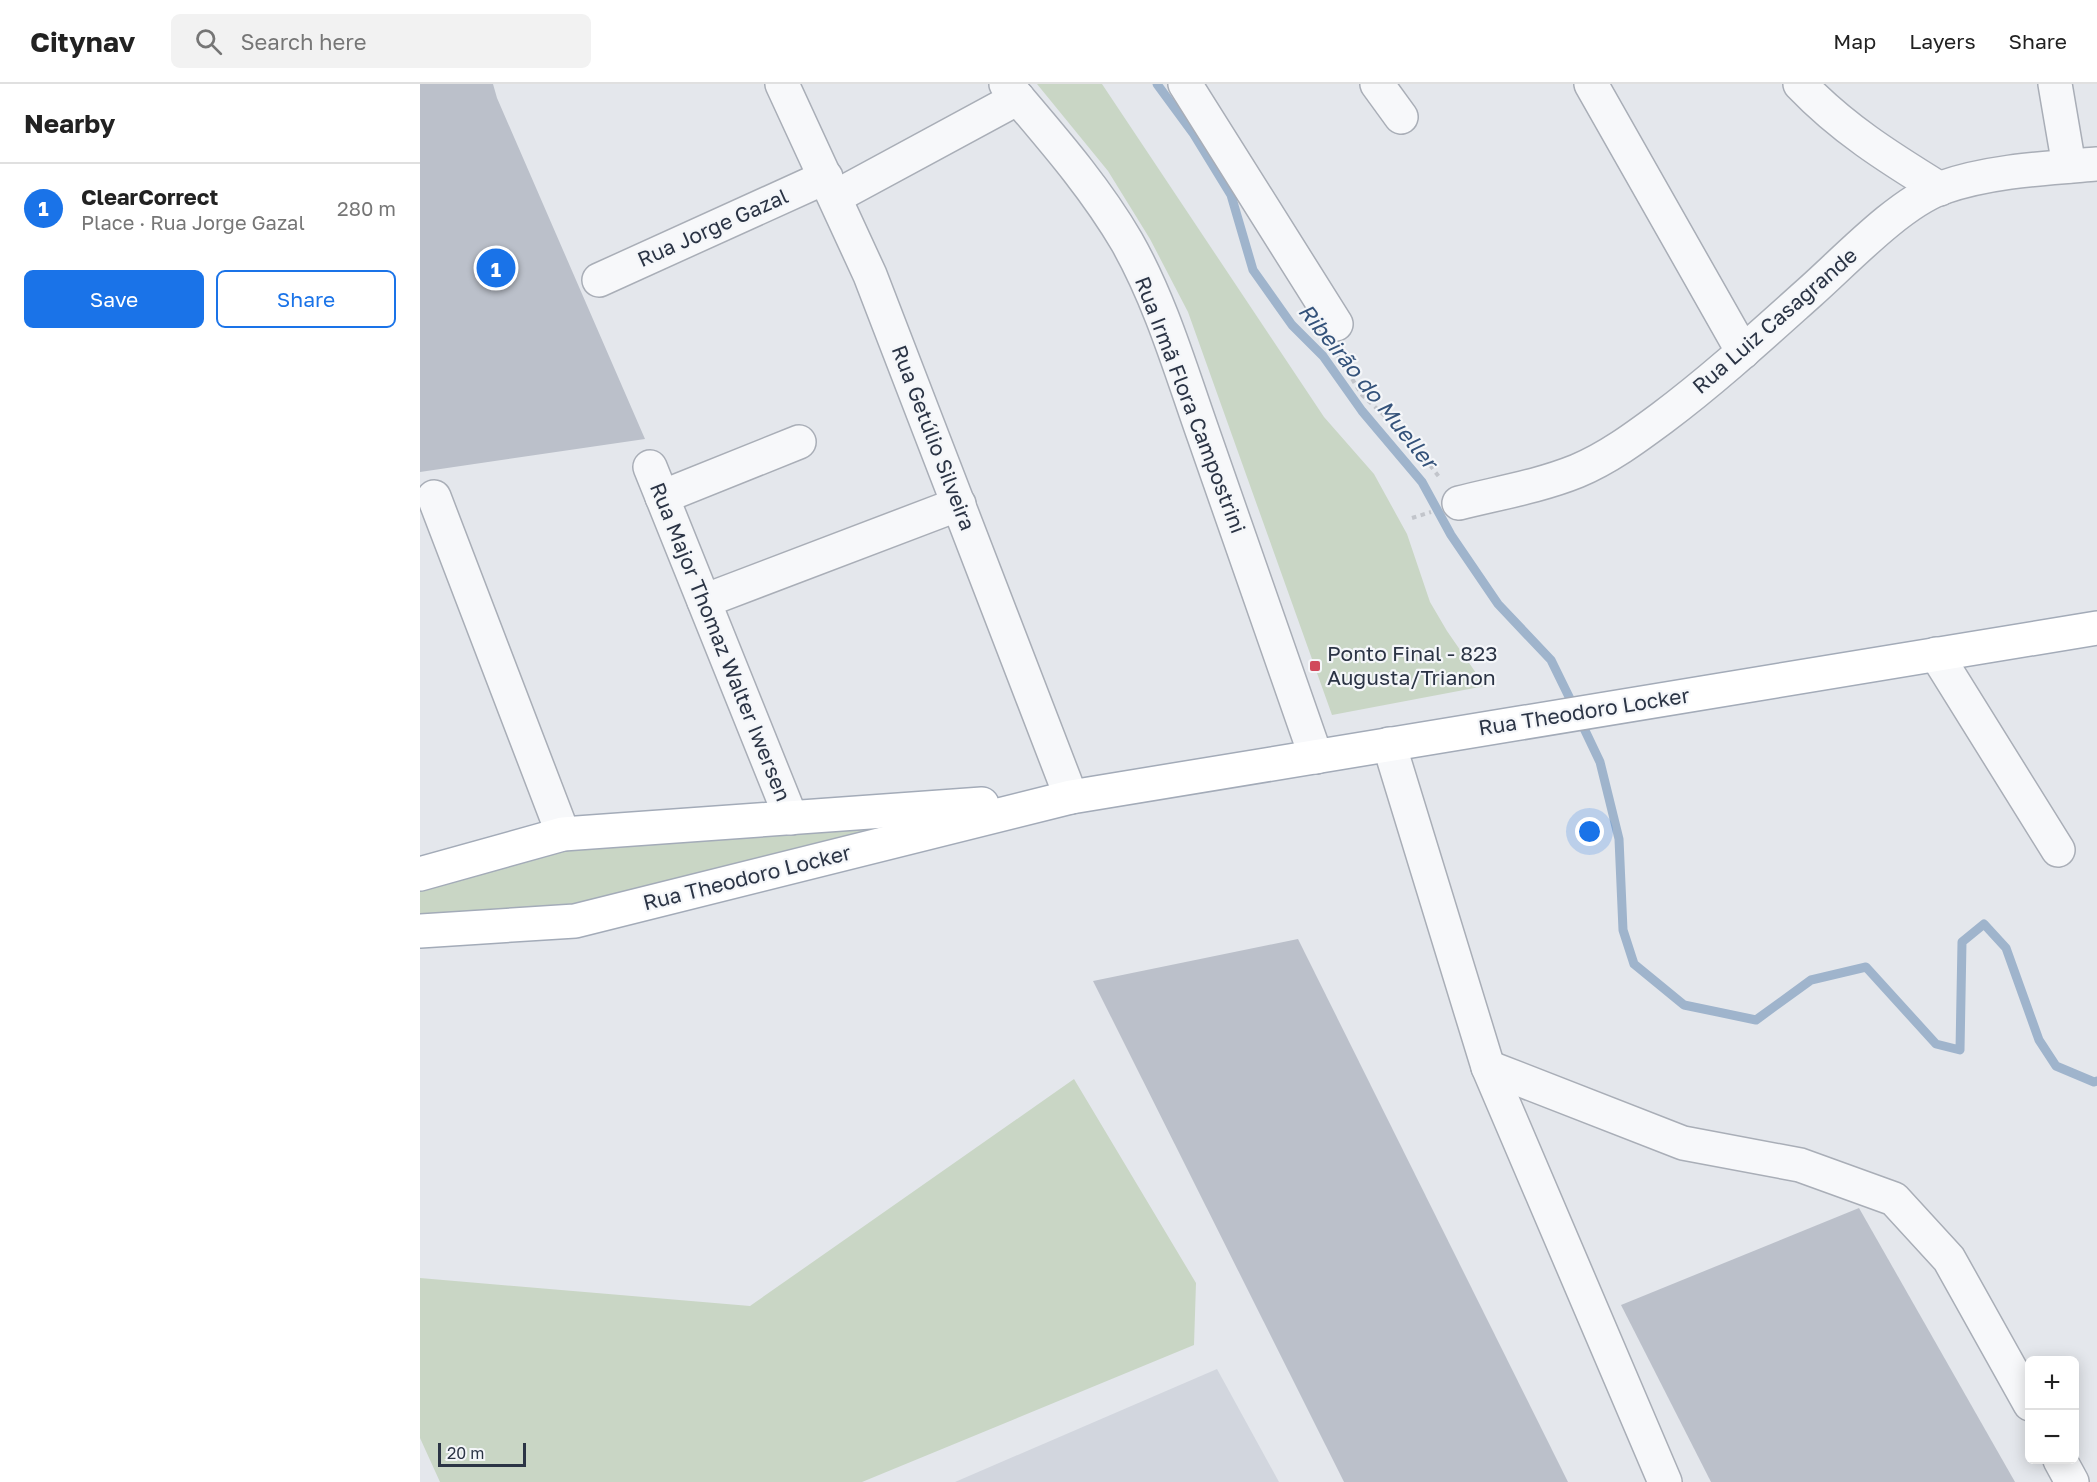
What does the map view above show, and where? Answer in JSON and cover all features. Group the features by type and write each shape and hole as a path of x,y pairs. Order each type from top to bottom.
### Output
{"main road":[{"name":"Rua Theodoro Locker","path":"420,931 574,921 1071,797 2097,628"},
{"name":"Rua Theodoro Locker","path":"420,874 563,834 1071,797"}],"street":[{"name":"Rua Getúlio Silveira","path":"782,84 870,275 1071,797"},
{"path":"1185,84 1336,324"},
{"path":"1377,84 1401,117"},
{"path":"1591,84 1743,352"},
{"path":"1800,84 1846,128 1940,189"},
{"path":"2055,84 2083,165"},
{"name":"Rua Jorge Gazal","path":"599,279 831,187 1012,91"},
{"name":"Rua Irmã Flora Campostrini","path":"1012,91 1096,193 1127,243 1151,293 1227,499 1316,757"},
{"name":"Rua Luiz Casagrande","path":"1460,503 1577,471 1635,438 1686,400 1743,352 1895,216 1940,189 2004,174 2083,165"},
{"path":"662,497 799,442"},
{"name":"Rua Major Thomaz Walter Iwersen","path":"650,467 791,818"},
{"path":"434,497 563,834"},
{"path":"704,601 959,504"},
{"path":"1936,654 2058,850"},
{"path":"1389,744 1488,1067 1665,1482"},
{"path":"1488,1067 1683,1143 1800,1165 1894,1199 1949,1259 2025,1395"},
{"path":"2062,1464 2072,1482"}],"path":[{"path":"1336,324 1332,341 1336,354 1362,394 1407,437 1460,503"}],"shaded area":[{"path":"1217,1369 1279,1482 955,1482"}],"green space":[{"path":"1037,84 1102,84 1324,417 1374,474 1407,534 1430,602 1485,686 1332,715 1188,312 1150,239 1108,171"},
{"path":"945,816 589,909 420,921 420,888 583,845"},
{"path":"1074,1079 1196,1283 1194,1345 862,1482 440,1482 420,1438 420,1278 750,1306"}],"building":[{"path":"420,84 493,84 497,98 645,439 420,472"},
{"path":"1298,939 1568,1482 1344,1482 1093,981"},
{"path":"1859,1208 2015,1482 1711,1482 1621,1305"}],"waterway":[{"name":"Ribeirão do Mueller","path":"1157,84 1193,133 1231,195 1253,270 1292,325 1323,356 1362,411 1422,482 1451,535 1498,604 1551,660 1574,707"},
{"name":"Ribeirão do Mueller","path":"1580,720 1600,762 1619,839 1623,930 1634,964 1684,1005 1756,1020 1811,980 1866,967 1936,1044 1960,1050 1962,942 1984,924 2006,948 2039,1040 2056,1066 2094,1082 2097,1081"}],"place":[{"name":"ClearCorrect","path":"496,268"},
{"name":"Ponto Final - 823 Augusta/Trianon","path":"1315,666"}]}
